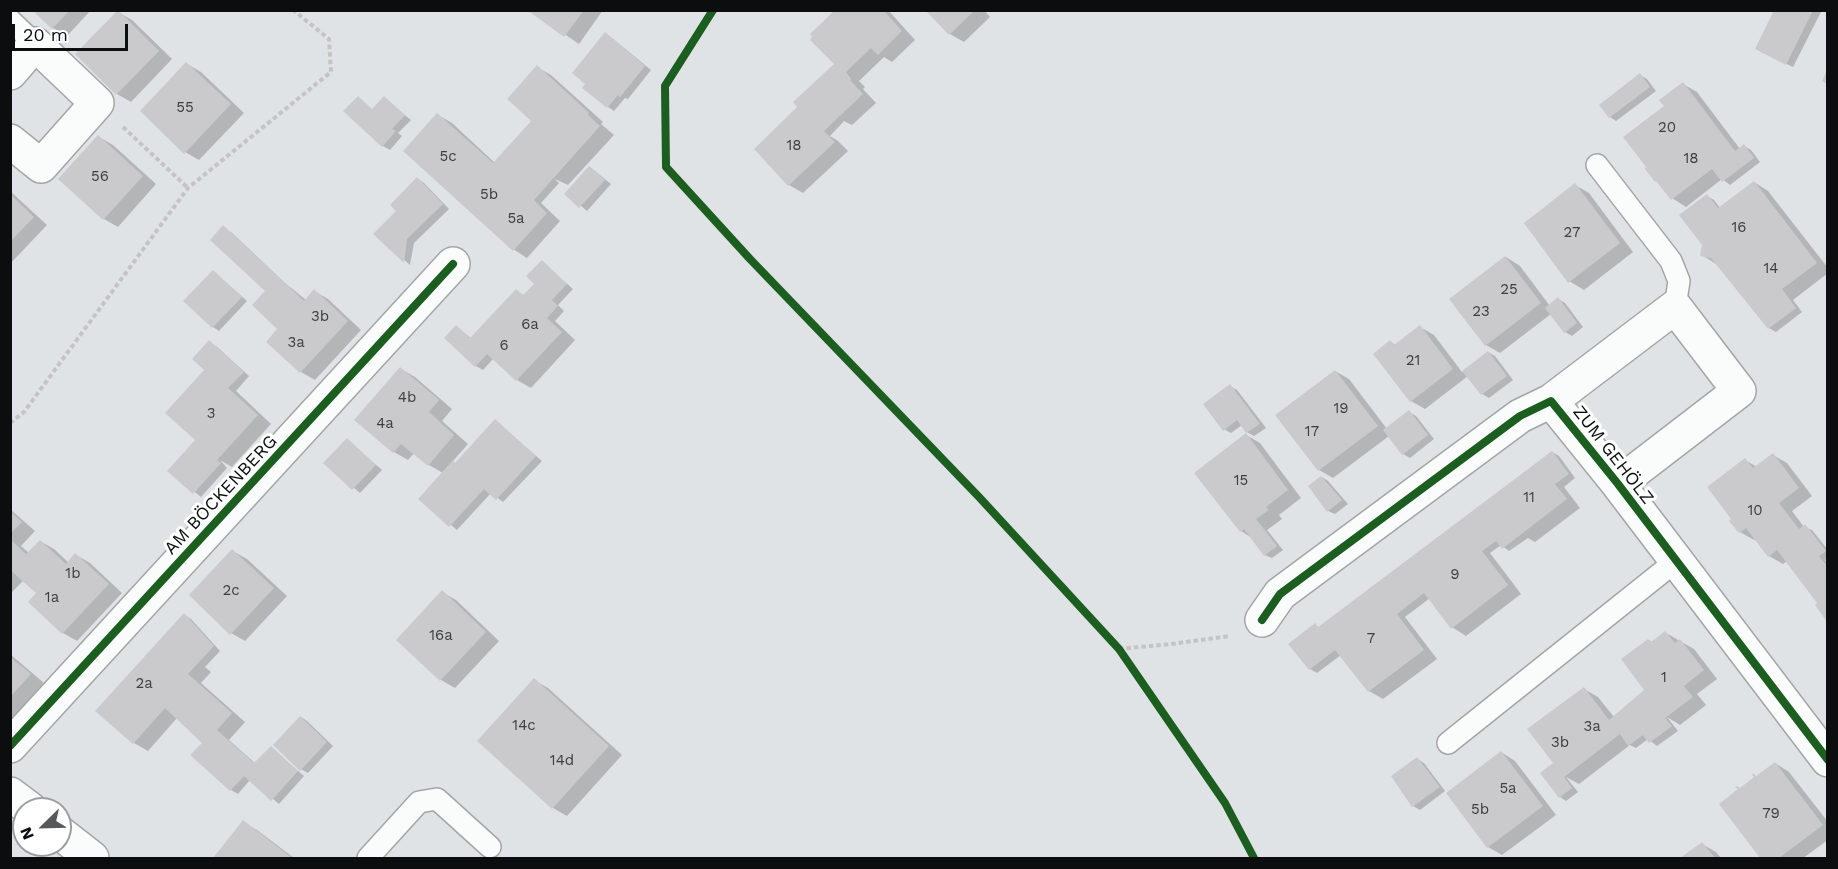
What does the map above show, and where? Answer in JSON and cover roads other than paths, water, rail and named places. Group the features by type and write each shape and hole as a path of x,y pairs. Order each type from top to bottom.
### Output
{"street":[{"path":"10,73 35,44 97,103 41,166 10,141"},
{"name":"AM BÖCKENBERG","path":"10,746 453,264"},
{"name":"ZUM GEHÖLZ","path":"1262,620 1280,594 1520,416 1551,401 1675,307 1739,391 1618,484"},
{"name":"ZUM GEHÖLZ","path":"1551,401 1618,484 1827,760"},
{"path":"72,842 92,858"}],"lane":[{"path":"10,21 35,44"},
{"path":"1597,165 1671,261 1679,281 1675,307"},
{"path":"1448,743 1676,561"},
{"path":"368,858 419,802 437,799 490,847"}]}
